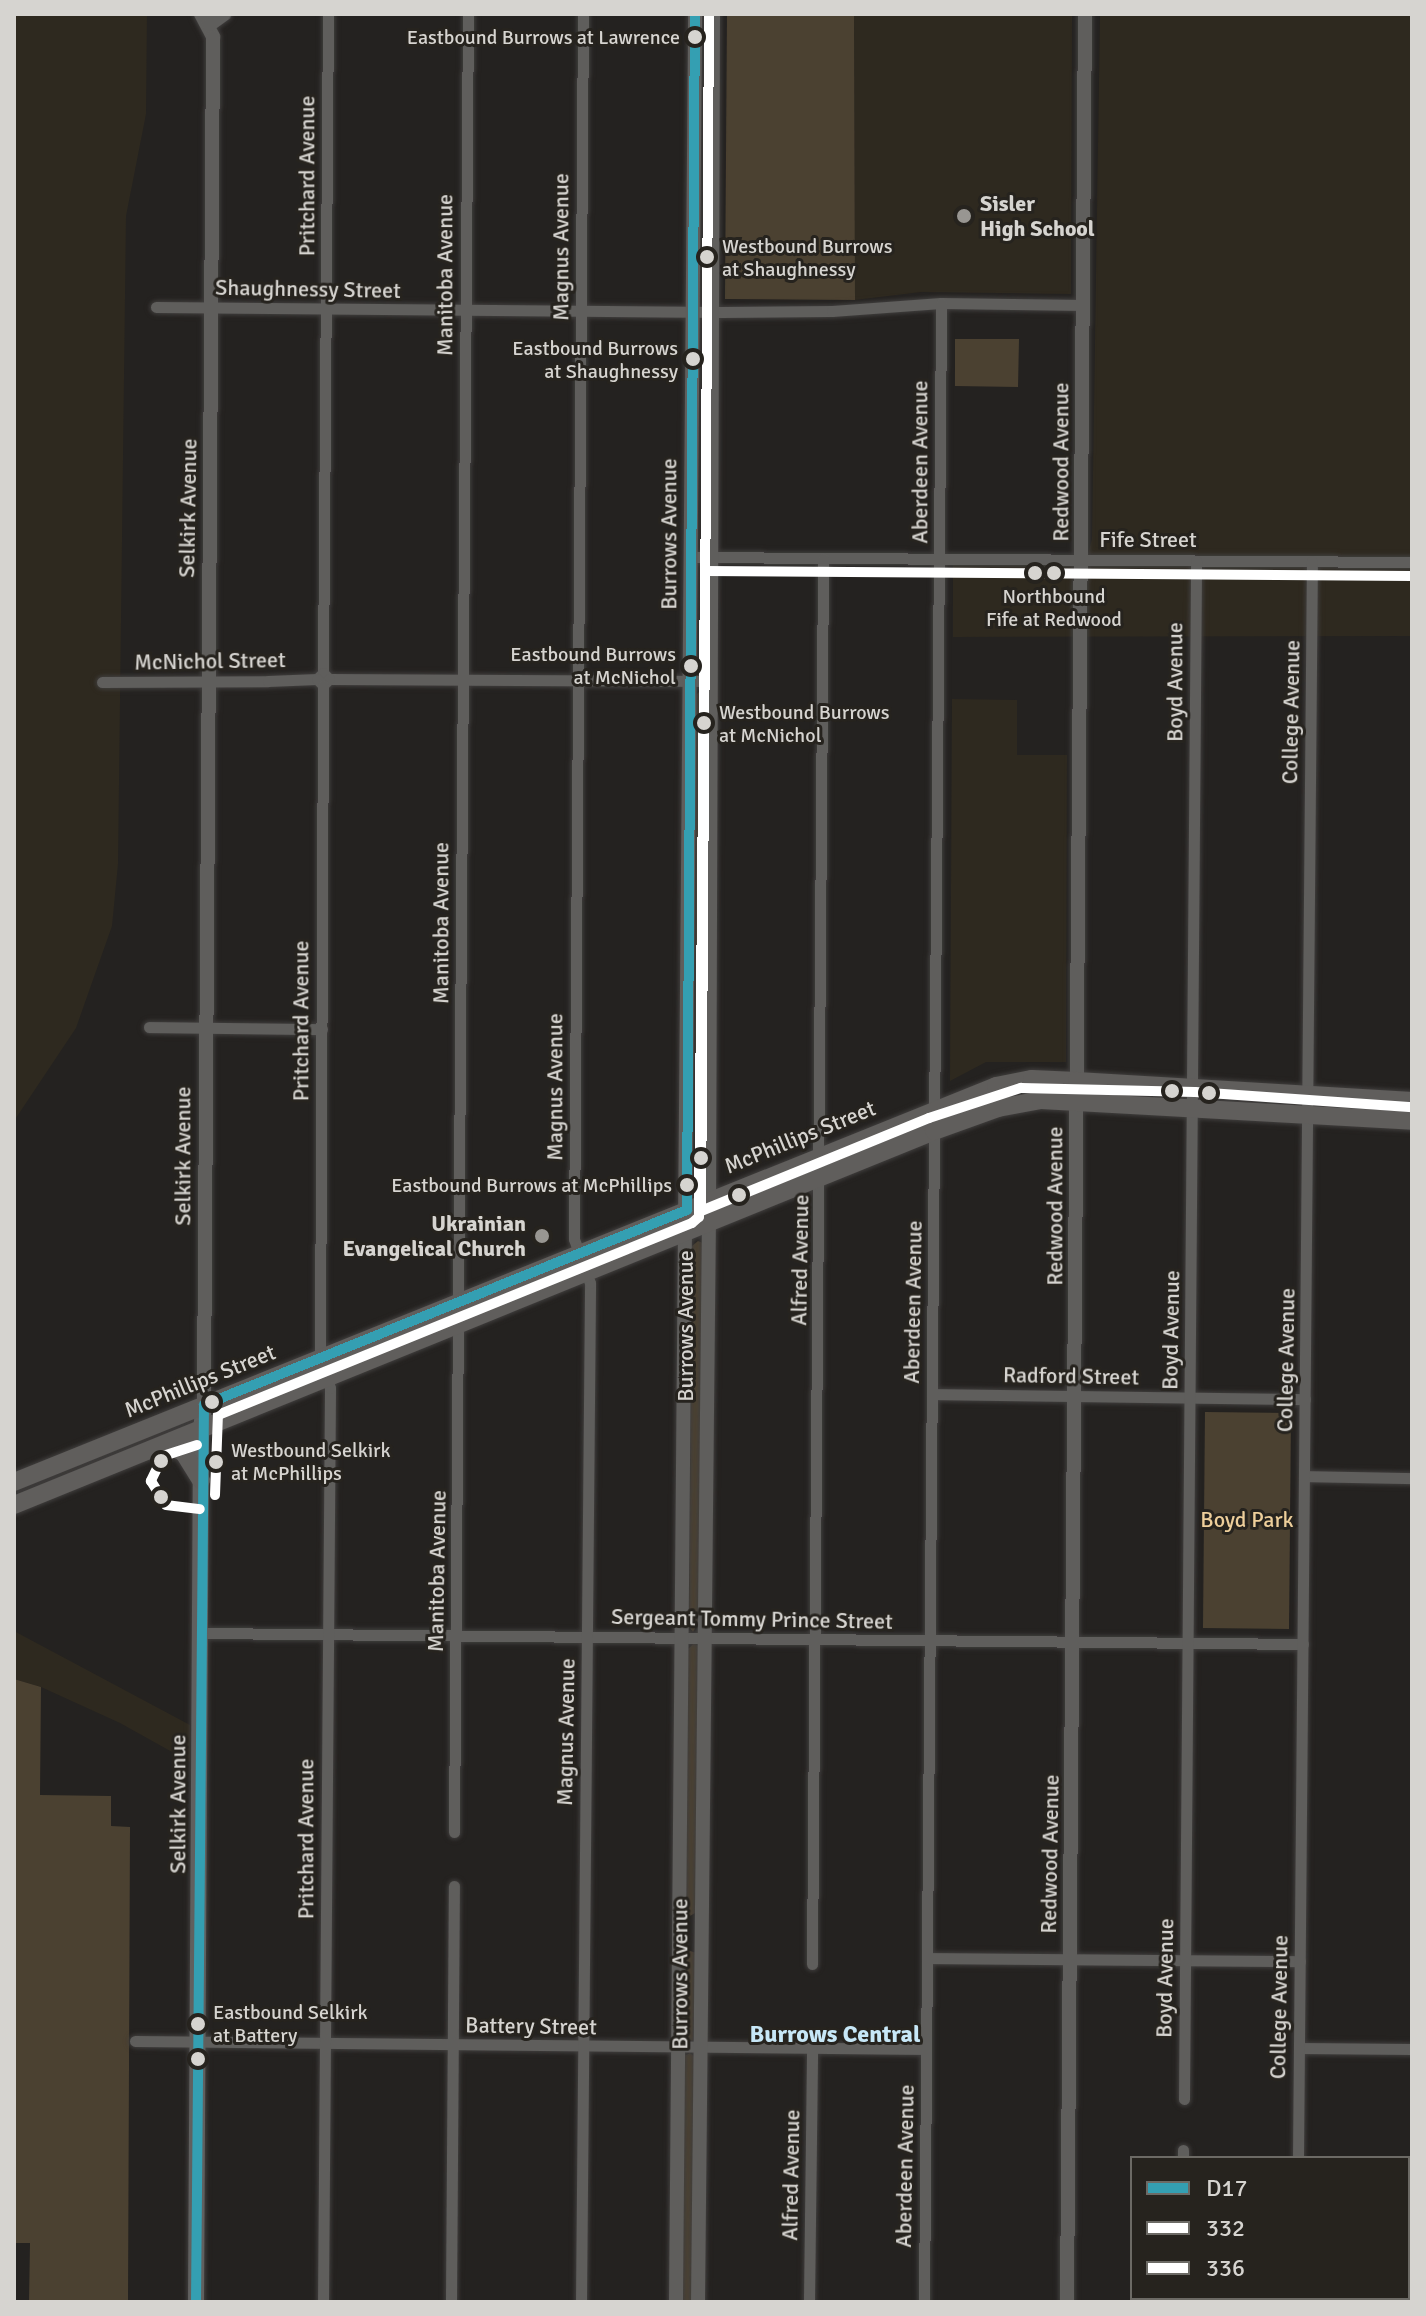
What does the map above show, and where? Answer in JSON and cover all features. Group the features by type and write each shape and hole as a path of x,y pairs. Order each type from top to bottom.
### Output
{"main road":[{"name":"McPhillips Street","path":"14,1505 460,1324 707,1201 936,1108 1016,1081 1077,1081 1411,1101"},
{"name":"McPhillips Street","path":"14,1482 459,1302 687,1232 934,1131 1022,1102 1194,1106 1412,1121"},
{"name":"Selkirk Avenue","path":"196,2302 201,1429 204,1405"},
{"path":"150,1449 177,1449 184,1453 201,1480"},
{"path":"73,1458 82,1478"}],"street":[{"path":"205,20 224,14"},
{"name":"Pritchard Avenue","path":"320,1358 328,14"},
{"name":"Manitoba Avenue","path":"454,1832 468,14"},
{"name":"Magnus Avenue","path":"581,2302 590,1283 574,1239 583,14"},
{"name":"Burrows Avenue","path":"676,2302 684,1638 695,14"},
{"name":"Burrows Avenue","path":"698,2302 709,1222 713,14"},
{"name":"Redwood Avenue","path":"1067,2302 1085,14"},
{"name":"Selkirk Avenue","path":"204,1405 213,308 213,37 205,20"},
{"name":"Shaughnessy Street","path":"156,307 712,312 832,311 941,303 1084,305"},
{"name":"Aberdeen Avenue","path":"924,2302 941,303"},
{"name":"Fife Street","path":"691,557 1412,562"},
{"name":"Alfred Avenue","path":"812,1964 821,1177 823,558"},
{"name":"Boyd Avenue","path":"1184,2099 1196,561"},
{"name":"College Avenue","path":"1298,2156 1312,561"},
{"name":"McNichol Street","path":"102,682 208,683 323,679 711,681"},
{"path":"149,1027 322,1029"},
{"name":"Pritchard Avenue","path":"323,2302 330,1388 327,1377"},
{"name":"Radford Street","path":"932,1394 1305,1399"},
{"path":"1304,1476 1412,1478"},
{"name":"Sergeant Tommy Prince Street","path":"201,1633 1303,1644"},
{"path":"451,2302 454,1886"},
{"path":"927,1958 1300,1961"},
{"name":"Battery Street","path":"135,2041 926,2049"},
{"name":"Alfred Avenue","path":"809,2302 812,2048"},
{"path":"1299,2048 1412,2049"}],"shaded area":[{"path":"14,14 147,14 146,114 126,216 118,864 112,926 76,1028 14,1121"},
{"name":"Sisler High School","path":"854,14 1072,14 1071,294 921,292 855,300"},
{"path":"1100,14 1412,14 1412,636 953,637 953,561 1086,561 1092,539"},
{"path":"952,699 1017,700 1017,755 1067,755 1066,1062 986,1062 950,1081"},
{"path":"14,1631 190,1725 190,1762 120,1723 41,1687 14,1679"}],"green space":[{"path":"727,14 854,14 855,300 725,299"},
{"path":"955,339 1019,339 1018,387 955,386"},
{"path":"700,691 703,696 701,1190 695,1195 696,695"},
{"path":"698,1241 703,1243 699,1622 693,1632 689,1627 692,1246"},
{"name":"Boyd Park","path":"1205,1412 1291,1413 1289,1629 1203,1628"},
{"path":"694,1643 698,1646 695,1913 690,1916 686,1913 688,1649"},
{"path":"14,1679 41,1687 40,1795 111,1796 111,1826 130,1827 128,2302 29,2302 30,2243 14,2243"},
{"path":"685,1949 696,1953 693,2041 685,2039"},
{"path":"690,2053 694,2056 692,2302 681,2302 684,2056"}],"transit line":[{"name":"D17","path":"196,2302 204,1405 687,1210 695,14"},
{"name":"336","path":"709,14 701,1211 929,1118 1021,1088 1195,1092 1412,1107"},
{"name":"332","path":"215,1495 218,1415 692,1223 699,1217 705,571 1412,576"},
{"name":"332","path":"197,1445 163,1456 151,1481 166,1505 200,1509"}],"place":[{"name":"Eastbound Burrows at Lawrence","path":"695,37"},
{"name":"Sisler High School","path":"964,216"},
{"name":"Westbound Burrows at Shaughnessy","path":"707,257"},
{"name":"Eastbound Burrows at Shaughnessy","path":"693,359"},
{"name":"Northbound Fife at Redwood","path":"1054,573"},
{"name":"Eastbound Burrows at McNichol","path":"691,666"},
{"name":"Westbound Burrows at McNichol","path":"704,723"},
{"name":"Eastbound Burrows at McPhillips","path":"687,1185"},
{"name":"Ukrainian Evangelical Church","path":"542,1236"},
{"name":"Westbound Selkirk at McPhillips","path":"216,1462"},
{"name":"Eastbound Selkirk at Battery","path":"198,2024"}],"district":[{"name":"Burrows Central","path":"835,2035"}]}
